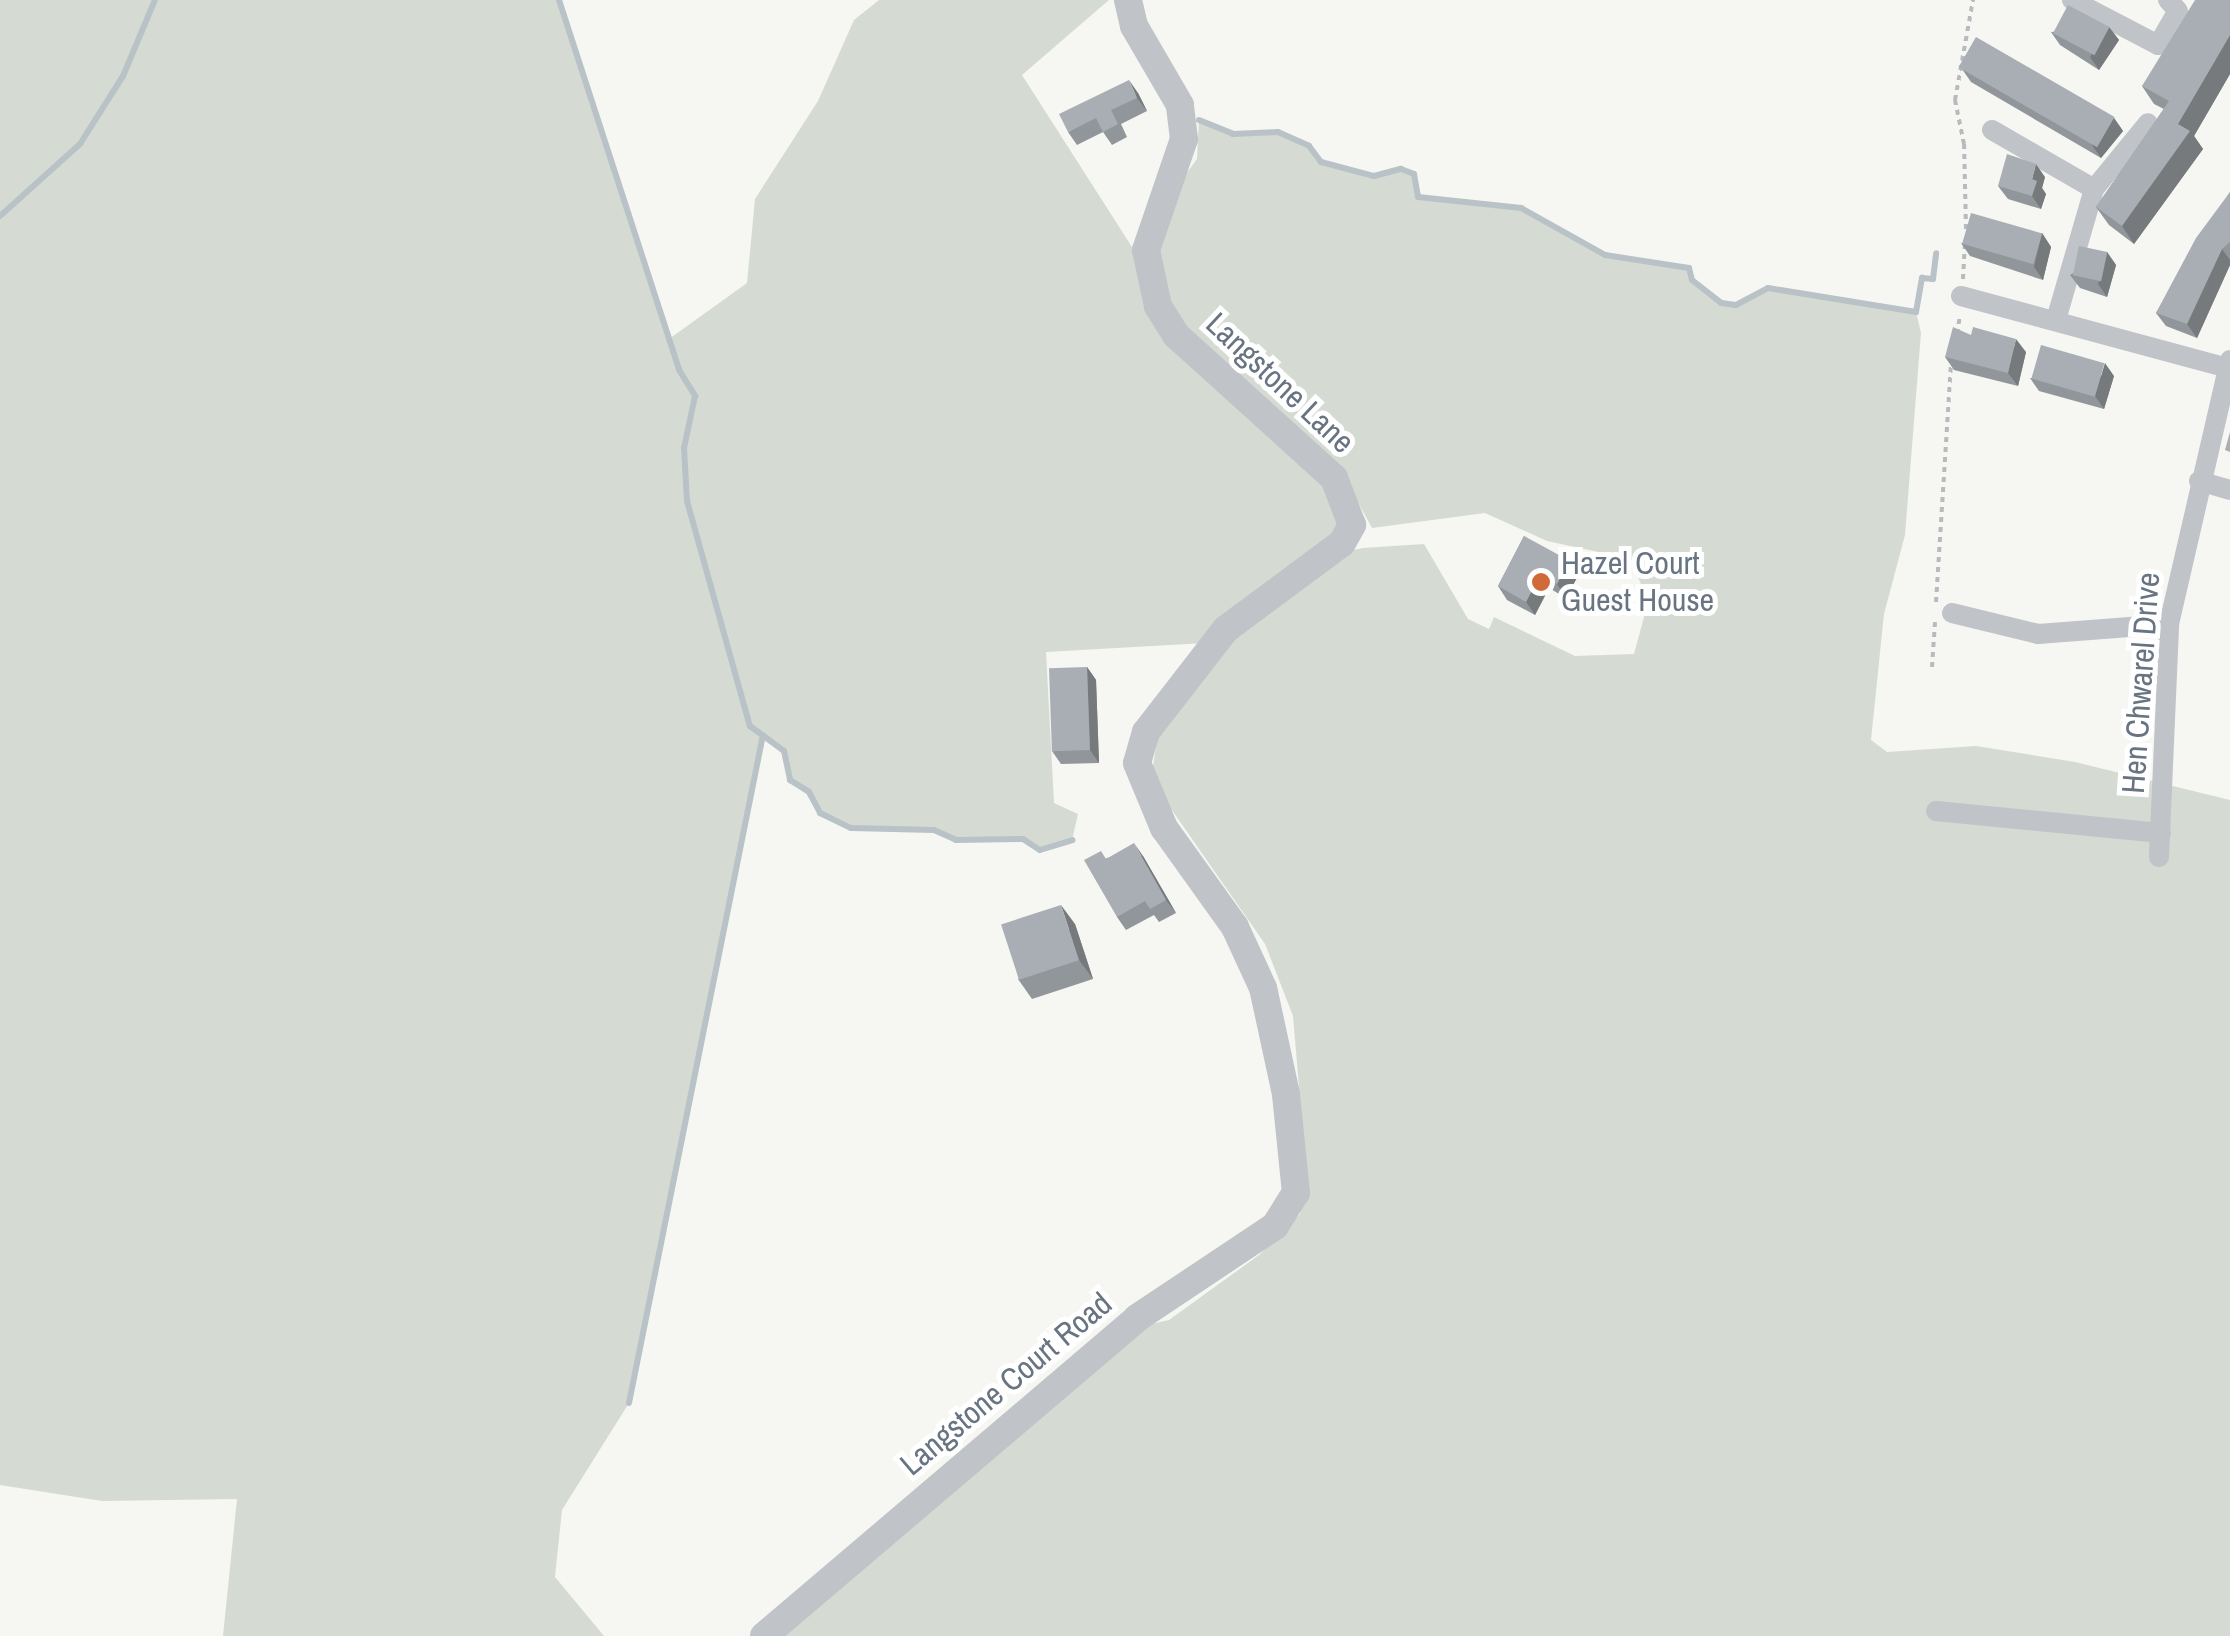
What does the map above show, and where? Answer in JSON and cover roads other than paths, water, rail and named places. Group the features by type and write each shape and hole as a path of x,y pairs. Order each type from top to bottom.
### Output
{"street":[{"name":"Langstone Lane","path":"1128,0 1134,26 1180,105 1184,139 1146,250 1158,306 1176,335 1334,478 1352,525 1342,543 1226,628 1146,732 1137,762 1164,828 1235,927 1263,988 1286,1094 1296,1192"},
{"path":"2072,0 2158,46 2178,11 2168,0"},
{"path":"2056,320 2094,189 2148,123"},
{"path":"1992,130 2094,189"},
{"path":"1961,296 2228,364"},
{"name":"Hen Chwarel Drive","path":"2160,857 2170,624 2199,480 2228,364"},
{"path":"2199,480 2230,490"},
{"path":"1952,613 2038,634 2170,624"},
{"name":"Hen Chwarel Drive","path":"1936,812 2160,833"},
{"name":"Langstone Court Road","path":"764,1636 1137,1318 1275,1226 1296,1192"}],"waterway":[{"path":"0,216 80,144 123,76 155,0"},
{"path":"559,0 679,370 695,396 684,448 687,501 750,726 784,751 790,780 809,792 820,813 851,828 934,830 956,840 1023,839 1040,850 1072,840"},
{"path":"1199,120 1233,134 1278,132 1309,146 1321,162 1374,176 1401,169 1414,174 1418,197 1521,208 1605,255 1689,268 1692,280 1721,303 1736,305 1768,288 1916,312 1922,278 1933,279 1936,253"},
{"path":"629,1403 763,735"}],"place":[{"name":"Hazel Court Guest House","path":"1541,582"}]}
